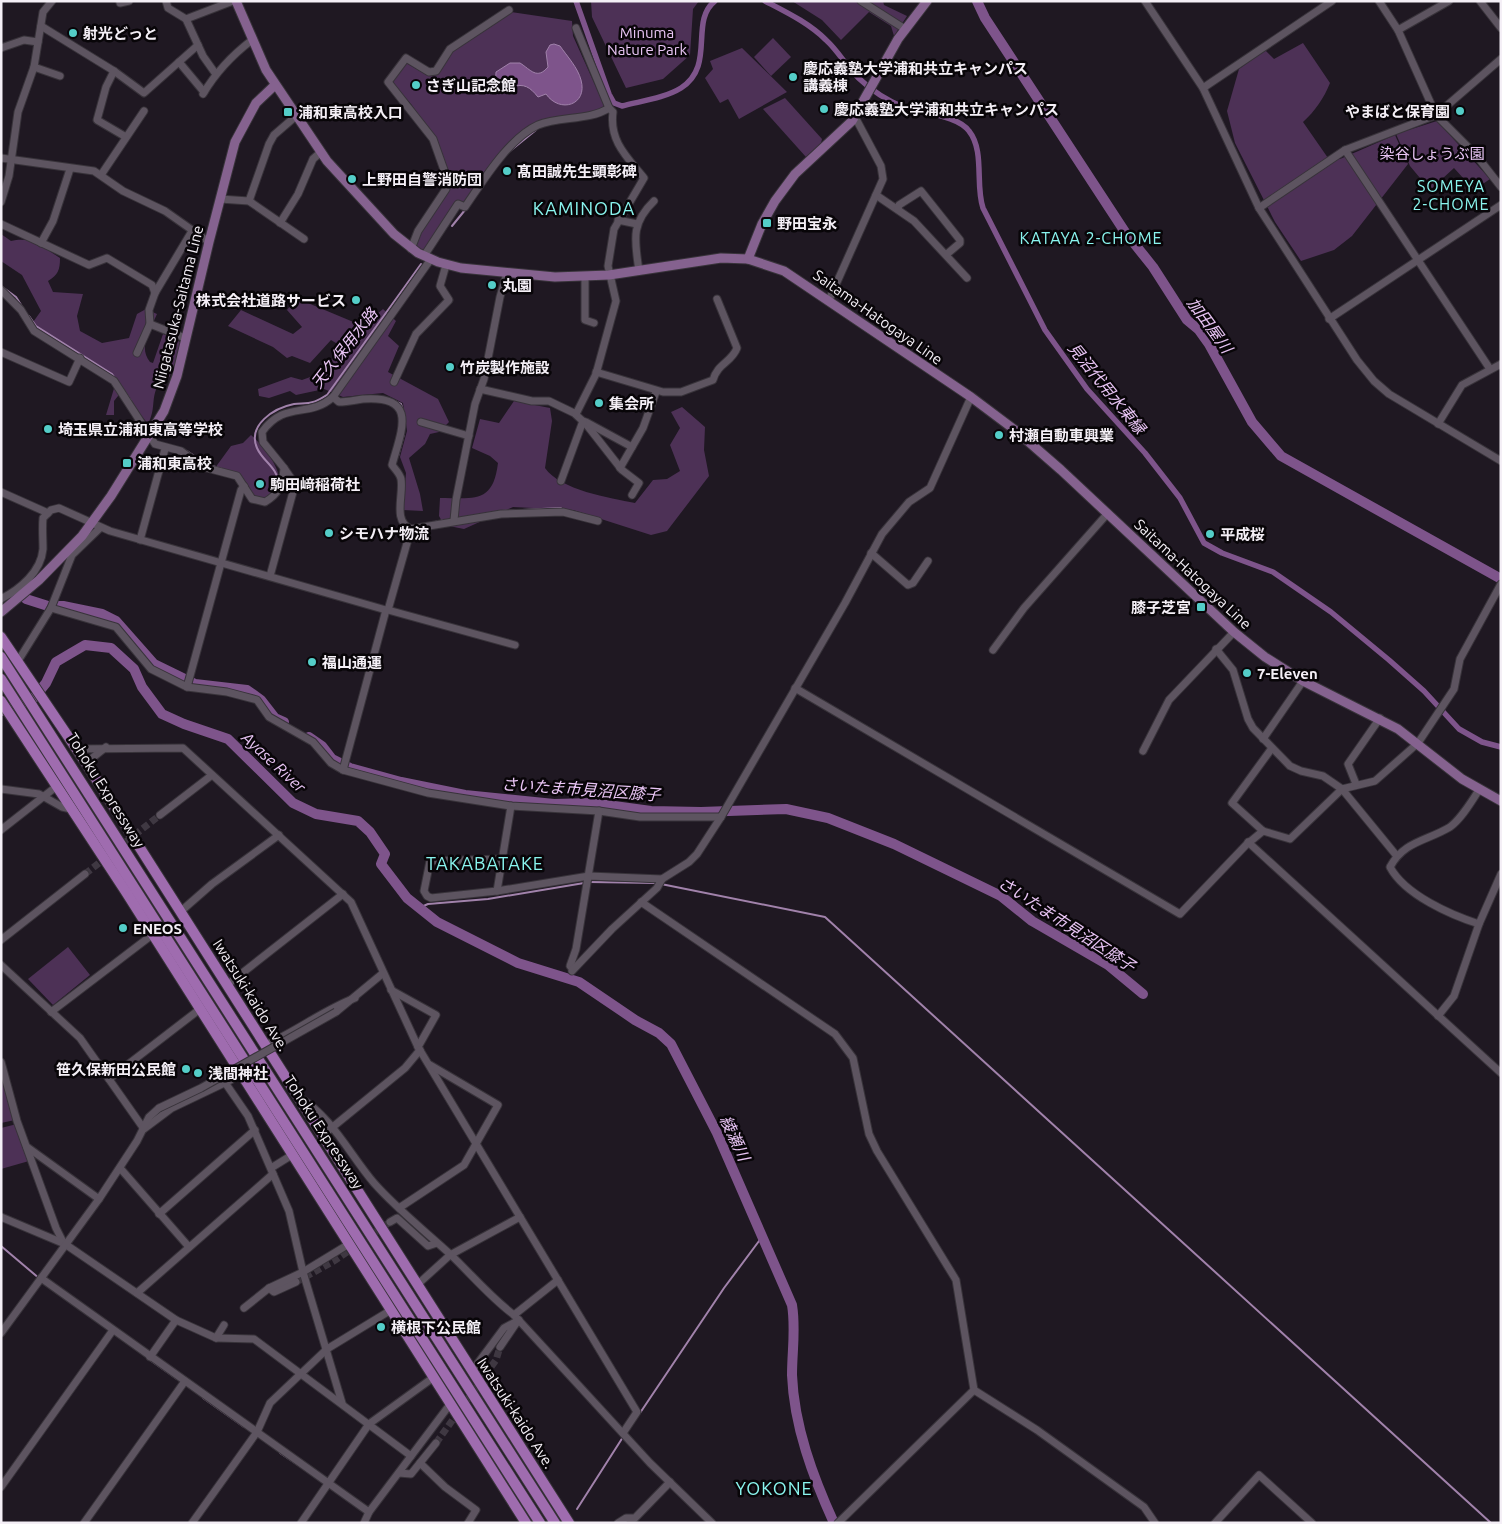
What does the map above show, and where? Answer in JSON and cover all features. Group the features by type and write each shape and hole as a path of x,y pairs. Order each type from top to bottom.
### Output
{"highway":[{"name":"Iwatsuki-kaido Ave.","path":"1,637 86,763 569,1523"},
{"name":"Tohoku Expressway","path":"1,657 40,715 555,1523"},
{"name":"Tohoku Expressway","path":"1,679 28,718 540,1523"},
{"path":"1,701 200,1009 526,1523"}],"main road":[{"name":"Saitama-Hatogaya Line","path":"234,1 275,85 320,152 345,182 394,234 411,249 427,258 446,265 555,277 609,275 721,258 748,259 784,271 971,397 1037,448 1234,632 1265,657 1303,681 1380,718 1418,743 1453,773 1501,801"},
{"path":"748,259 762,224 784,188 855,117 905,29 927,1"},
{"name":"Niigatasuka-Saitama Line","path":"1,612 26,592 95,526 164,411 174,388 208,242 241,128 256,103 275,85"}],"street":[{"path":"1,202 9,176 18,112 34,67 43,12 52,1"},
{"path":"120,3 129,1"},
{"path":"166,1 168,8 186,19 198,45 216,73"},
{"path":"186,19 234,1"},
{"path":"861,1 905,29"},
{"path":"1145,1 1203,88 1259,208 1329,319 1374,381 1390,394 1501,461"},
{"path":"1203,88 1332,1"},
{"path":"1379,1 1398,30 1436,115 1476,156 1501,188"},
{"path":"1398,30 1449,1"},
{"path":"1480,1 1498,17 1501,28"},
{"path":"411,249 418,232 446,189 444,170 433,139 388,82 406,58 429,72 436,71 450,49 508,10"},
{"path":"41,26 114,71 144,93 198,45"},
{"path":"561,480 596,372 616,301 609,275 611,242 618,220 644,178 619,147 612,130 613,112 609,108 576,28"},
{"path":"1,48 24,40 38,42"},
{"path":"178,62 204,93 216,73 236,52 252,40"},
{"path":"1259,208 1345,150 1436,115 1501,59"},
{"path":"34,67 60,76"},
{"path":"114,71 106,87 97,120 126,136"},
{"path":"270,576 293,492 293,482 263,442 262,432 268,424 284,412 313,408 324,404 333,397 427,258 458,204 464,207 503,154 527,132 539,125 609,108"},
{"path":"101,175 144,111"},
{"path":"248,202 268,144 296,116"},
{"path":"829,300 883,179 883,172 855,117"},
{"path":"1345,150 1490,370"},
{"path":"280,223 298,194 313,159 320,152"},
{"path":"1,158 94,171 123,191 165,211 208,242"},
{"path":"41,243 52,221 70,169"},
{"path":"898,209 899,205 921,191 960,240 947,254"},
{"path":"876,195 898,209 947,254 967,278"},
{"path":"220,199 248,202 304,239"},
{"path":"639,271 635,241 637,224 643,211 654,201"},
{"path":"1329,319 1501,205"},
{"path":"618,220 637,224"},
{"path":"1,224 89,264 108,258 152,286 155,293"},
{"path":"137,353 150,324 149,310 155,293 192,230"},
{"path":"394,382 416,334 449,300 440,286 446,265"},
{"path":"454,520 456,500 469,436 507,273"},
{"path":"585,277 585,320 594,323"},
{"path":"1,290 21,310 34,331 114,381 148,437 155,444 165,449 181,451 204,467 237,476 252,499 265,502 275,496 281,487 284,468"},
{"path":"596,372 656,392 681,392 713,380 719,367 736,353 736,340 717,299"},
{"path":"150,324 185,338"},
{"path":"1,352 69,382 80,358"},
{"path":"1438,424 1462,385 1501,364"},
{"path":"480,389 532,401 549,401 632,447"},
{"path":"620,468 648,417 656,392"},
{"path":"333,397 339,402 363,399 392,401 399,406 402,416 401,435 392,465 400,477 400,519 405,526 411,529 454,520 501,514 563,512 598,521"},
{"path":"599,810 576,949 570,966 573,970 660,882 689,862 723,814 882,534 910,502 930,488 971,397"},
{"path":"580,418 620,468 639,483 632,495"},
{"path":"421,422 469,436"},
{"path":"140,540 165,449"},
{"path":"188,683 241,490 244,486"},
{"path":"1,492 48,512"},
{"path":"1,599 12,593 33,574 40,561 43,518 48,512 59,508 95,526 140,540 516,645"},
{"path":"993,650 1024,608 1108,513"},
{"path":"21,665 51,608 72,556 95,526"},
{"path":"343,770 411,529"},
{"path":"872,553 908,585 913,583 928,560"},
{"path":"1272,748 1232,803 1263,831 1290,839 1342,789 1356,784 1375,781 1418,743 1444,706 1457,680 1460,659 1501,584"},
{"path":"51,608 116,627 151,670 188,683 257,700 269,717 313,742 331,763 343,770 428,793 511,806 599,810 640,817 723,814"},
{"path":"1143,751 1169,700 1234,632"},
{"path":"1216,649 1233,670 1248,719 1263,738 1295,769 1323,776 1342,789 1396,855"},
{"path":"1263,738 1303,681"},
{"path":"795,688 1180,914 1248,842 1263,831"},
{"path":"1356,784 1348,764 1380,718"},
{"path":"86,763 106,747"},
{"path":"75,749 106,747 183,748 351,902 382,974 419,1049 637,1412 623,1432"},
{"path":"160,815 212,775"},
{"path":"1,830 57,786"},
{"path":"1,788 28,791 44,796 62,807 71,808"},
{"path":"1479,924 1442,911 1415,892 1390,870 1396,855 1420,840 1449,827 1480,790"},
{"path":"497,891 511,806"},
{"path":"180,912 212,884 279,835"},
{"path":"1248,842 1501,1073"},
{"path":"502,859 430,861 424,891 431,898 497,891 589,876 660,882"},
{"path":"1,940 85,874"},
{"path":"1438,1016 1454,996 1479,924 1501,874"},
{"path":"227,986 343,894"},
{"path":"641,902 835,1034 849,1050 853,1058 870,1134 877,1151 956,1280 974,1390 1037,1430 1144,1507 1155,1523"},
{"path":"51,1012 152,935"},
{"path":"1,965 80,1038 144,1129"},
{"path":"1,1334 99,1199 150,1117 159,1108 201,1088 336,1012 382,974"},
{"path":"322,1134 332,1128 405,1068 419,1049 436,1015 397,991 390,990"},
{"path":"265,1045 280,1039 339,1004 355,998"},
{"path":"109,1080 200,1009"},
{"path":"1,1062 27,1147 56,1228 65,1244"},
{"path":"399,1208 464,1165 498,1105 428,1063"},
{"path":"144,1129 172,1108 226,1084 241,1075"},
{"path":"226,1084 248,1116 289,1211 304,1272 342,1403"},
{"path":"296,1095 310,1103 332,1128 375,1184 493,1299 516,1317 670,1482 712,1523"},
{"path":"159,1214 254,1130"},
{"path":"27,1147 99,1199"},
{"path":"137,1294 292,1155"},
{"path":"120,1168 189,1247"},
{"path":"1,1217 65,1244 176,1320 216,1338 254,1339 342,1403 410,1456"},
{"path":"417,1285 450,1255 520,1217"},
{"path":"390,1222 396,1218 428,1246 437,1243"},
{"path":"244,1308 269,1288 304,1272 349,1244"},
{"path":"41,1278 369,1512"},
{"path":"472,1371 504,1328 558,1280"},
{"path":"269,1288 274,1292 296,1282"},
{"path":"192,1523 256,1432 270,1403 300,1373 327,1350 391,1310"},
{"path":"500,1347 516,1317"},
{"path":"150,1357 176,1320"},
{"path":"216,1338 224,1324"},
{"path":"1,1487 113,1330"},
{"path":"301,1523 369,1424 434,1376"},
{"path":"84,1523 185,1381"},
{"path":"838,1523 974,1390"},
{"path":"364,1523 369,1512 451,1403"},
{"path":"399,1473 410,1474 436,1443"},
{"path":"420,1463 445,1487 476,1510 468,1523"},
{"path":"1215,1523 1259,1475 1312,1523"},
{"path":"618,1523 626,1518 634,1518 670,1482"}],"green space":[{"name":"Minuma Nature Park","path":"591,1 699,1 693,9 690,55 663,79 626,88 592,17"},
{"path":"792,1 883,1 884,5 907,16 894,36 891,26 869,12 841,40 822,20"},
{"path":"511,12 572,21 573,36 604,105 602,110 554,119 504,150 466,202 457,203 426,252 414,248 421,232 448,191 435,138 411,104 391,82 406,63 427,75 436,73 452,52 469,37"},
{"path":"773,38 791,57 771,76 754,57"},
{"path":"1303,43 1330,83 1319,104 1303,122 1328,158 1340,159 1395,135 1408,164 1352,236 1334,250 1301,261 1275,222 1235,143 1227,111 1239,69 1265,50 1274,59"},
{"path":"742,48 787,92 739,119 728,99 720,103 705,78 713,69 710,61"},
{"path":"785,98 822,139 821,143 806,157 763,109"},
{"name":"染谷しょうぶ園","path":"1437,121 1490,179 1474,190 1454,168 1430,190 1410,166 1396,134"},
{"path":"1,234 11,241 31,241 43,246 60,258 58,272 48,281 53,292 83,294 77,316 80,331 102,343 129,338 137,314 146,309 157,314 145,344 145,350 150,362 153,363 163,334 180,342 179,356 166,384 157,387 148,424 122,391 114,401 114,415 106,415 115,385 31,325 41,311 22,275 1,261"},
{"path":"296,298 363,326 383,309 396,321 388,336 399,346 388,372 438,399 449,422 439,432 430,434 425,444 409,458 423,511 403,510 406,473 400,457 407,431 403,403 383,393 343,397 324,389 296,395 290,391 269,398 259,396 258,389 291,377 302,380 324,372 326,364 344,348 331,340 310,363 292,356 287,358 273,347 228,326 241,310 293,334 302,327 287,310"},
{"path":"514,401 550,408 552,421 545,468 552,476 562,482 586,492 635,503 653,480 667,479 680,471 670,445 680,428 671,412 682,407 705,427 704,450 709,476 667,531 651,535 573,510 513,507 464,529 444,525 439,516 440,498 472,498 480,496 492,486 498,463 490,456 472,448 480,419 499,423"},
{"path":"251,435 270,457 279,478 280,485 268,499 254,499 238,475 215,468 231,446 243,443"},
{"path":"68,947 90,975 53,1005 28,979"},
{"path":"1,1070 15,1120 1,1123"},
{"path":"17,1124 29,1161 1,1169 1,1128"}],"shaded area":[{"path":"550,45 560,46 580,76 582,89 577,101 565,105 558,104 546,94 538,97 529,88 523,86 512,87 508,92 502,89 495,91 496,72 510,63 520,63 537,73 544,71 548,67 546,52"}],"waterway":[{"name":"見沼代用水東縁","path":"576,1 609,94 614,103 622,106 668,94 681,88 691,79 697,68 700,56 704,20 708,10 715,1"},
{"name":"見沼代用水東縁","path":"765,1 812,28 833,47 854,74 881,95 901,106 954,120 969,131 977,148 983,208 1045,330 1087,389 1145,453 1180,498 1204,543 1222,553 1273,572 1331,612 1389,660 1424,691 1459,729 1482,742 1501,747"},
{"name":"加田屋川","path":"977,1 985,18 1125,232 1153,267 1187,320 1199,330 1209,344 1252,422 1281,456 1501,579"},
{"name":"天久保用水路","path":"510,151 536,130"},
{"name":"天久保用水路","path":"452,226 465,210"},
{"name":"天久保用水路","path":"278,484 276,473 257,448 255,440 259,425 278,409 294,404 308,403 327,395 421,264"},
{"name":"天久保用水路","path":"1,286 16,297 23,308"},
{"name":"天久保用水路","path":"29,316 36,326 112,374 131,401"},
{"path":"388,398 401,404 405,417"},
{"path":"398,456 404,434"},
{"name":"天久保用水路","path":"187,451 206,464 222,469"},
{"path":"502,511 561,508"},
{"path":"435,522 445,520"},
{"name":"さいたま市見沼区膝子","path":"26,599 48,606 63,606 102,614 116,621 154,664 195,684 247,690 261,700 275,718 284,722"},
{"name":"綾瀬川","path":"1,711 33,699 46,683 56,662 85,645 111,648 134,669 142,687 162,714 184,724 228,739 293,803 316,814 358,821 370,832 385,854 381,864 407,898 437,922 518,963 579,982 635,1020 659,1033 671,1044 717,1133 792,1305 794,1331 792,1375 796,1413 812,1469 834,1523"},
{"name":"さいたま市見沼区膝子","path":"309,737 322,746 332,759 350,768 401,782 465,795 554,804 592,803 651,811 701,812 786,809 828,818 894,844 1001,896 1032,921 1108,965 1143,994"},
{"path":"589,882 657,883"},
{"path":"419,908 428,904 488,899 584,883"},
{"path":"661,884 825,917 1491,1523"},
{"path":"640,1413 724,1288 762,1237"},
{"path":"1,1246 40,1279"},
{"path":"150,1360 177,1379"},
{"path":"203,1398 244,1427"},
{"path":"577,1509 623,1437"},
{"path":"280,1453 301,1467"}],"tunnel":[{"path":"85,874 160,815"},
{"path":"296,1282 334,1261 390,1222"},
{"path":"436,1443 496,1360 500,1347"}],"place":[{"name":"射光どっと","path":"73,33"},
{"name":"慶応義塾大学浦和共立キャンパス 講義棟","path":"793,77"},
{"name":"さぎ山記念館","path":"416,85"},
{"name":"慶応義塾大学浦和共立キャンパス","path":"824,109"},
{"name":"やまばと保育園","path":"1460,111"},
{"name":"浦和東高校入口","path":"288,112"},
{"name":"髙田誠先生顕彰碑","path":"507,171"},
{"name":"上野田自警消防団","path":"352,179"},
{"name":"野田宝永","path":"767,223"},
{"name":"丸園","path":"492,285"},
{"name":"株式会社道路サービス","path":"356,300"},
{"name":"竹炭製作施設","path":"450,367"},
{"name":"集会所","path":"599,403"},
{"name":"埼玉県立浦和東高等学校","path":"48,429"},
{"name":"村瀬自動車興業","path":"999,435"},
{"name":"浦和東高校","path":"127,463"},
{"name":"駒田﨑稲荷社","path":"260,484"},
{"name":"シモハナ物流","path":"329,533"},
{"name":"平成桜","path":"1210,534"},
{"name":"膝子芝宮","path":"1201,607"},
{"name":"福山通運","path":"312,662"},
{"name":"7-Eleven","path":"1247,673"},
{"name":"ENEOS","path":"123,928"},
{"name":"笹久保新田公民館","path":"186,1069"},
{"name":"浅間神社","path":"198,1073"},
{"name":"横根下公民館","path":"381,1327"}],"district":[{"name":"SOMEYA 2-CHOME","path":"1451,195"},
{"name":"KAMINODA","path":"584,208"},
{"name":"KATAYA 2-CHOME","path":"1091,238"},
{"name":"TAKABATAKE","path":"485,863"},
{"name":"YOKONE","path":"774,1488"}],"water label":[{"name":"Ayase River","path":"274,762"}]}
